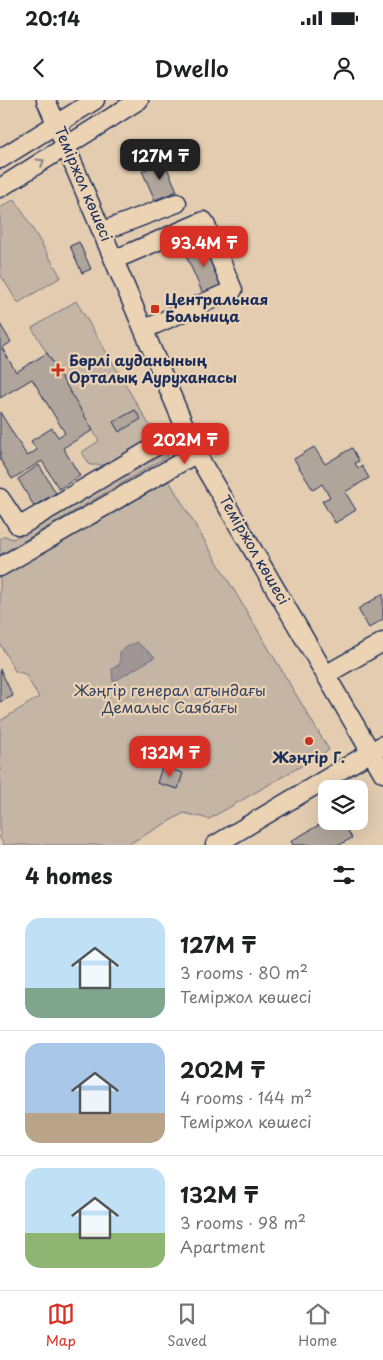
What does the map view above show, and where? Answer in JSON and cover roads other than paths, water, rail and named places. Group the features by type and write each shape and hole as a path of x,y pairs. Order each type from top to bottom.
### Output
{"street":[{"name":"Теміржол көшесі","path":"46,100 58,123 185,429 197,453 327,674 377,748 383,773"},
{"path":"0,159 95,100"},
{"path":"0,188 139,100"},
{"path":"103,231 177,202"},
{"path":"116,259 204,221 233,290 145,329"},
{"path":"0,498 14,522 22,525 185,429"},
{"path":"0,567 197,453"},
{"path":"327,674 383,642"},
{"path":"215,845 377,748"}],"place":[{"name":"Центральная Больница","path":"155,309"},
{"name":"Бөрлі ауданының Орталық Ауруханасы","path":"58,370"},
{"name":"Жәңгір Г.","path":"309,741"}],"park label":[{"name":"Жәңгір генерал атындағы Демалыс Саябағы","path":"170,700"}]}
